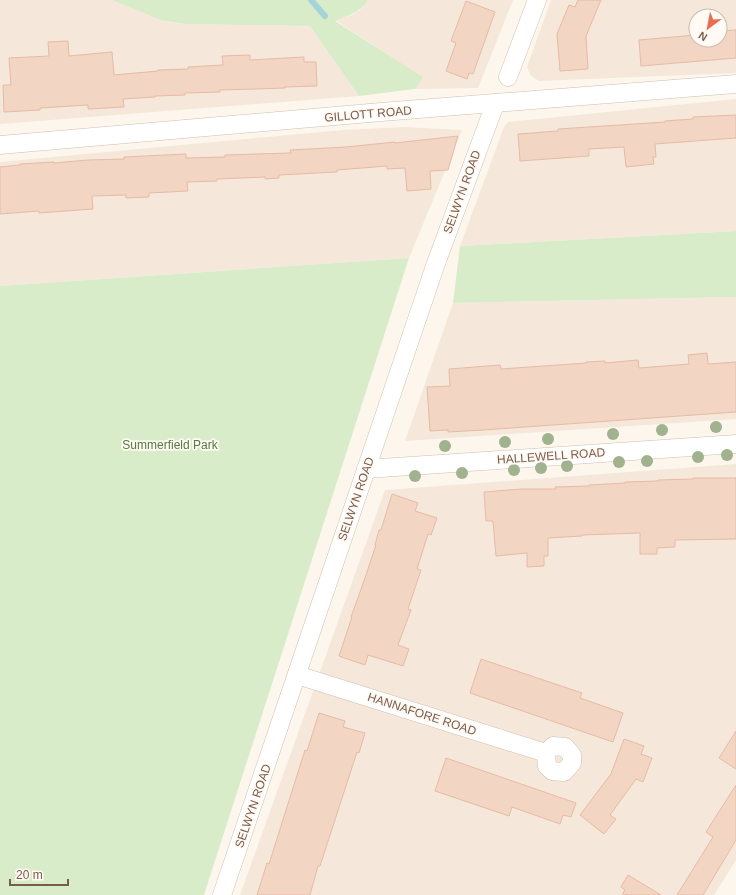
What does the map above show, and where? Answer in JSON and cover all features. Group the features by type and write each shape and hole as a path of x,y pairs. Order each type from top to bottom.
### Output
{"street":[{"path":"508,77 536,0"},
{"name":"GILLOTT ROAD","path":"0,145 381,112 736,84"},
{"name":"SELWYN ROAD","path":"222,895 435,266 495,104"},
{"name":"HALLEWELL ROAD","path":"366,469 736,444"},
{"name":"HANNAFORE ROAD","path":"297,675 546,753"}],"shaded area":[{"path":"0,0 112,0 160,20 185,24 310,26 359,96 0,124"},
{"path":"368,0 513,0 478,88 415,89 422,77 335,20 352,15 361,9"},
{"path":"551,0 736,0 736,73 539,81 530,75 527,67"},
{"path":"736,99 736,231 460,246 504,127 508,122"},
{"path":"404,127 462,130 409,258 0,286 0,162 343,130"},
{"path":"736,297 736,419 405,441 453,303"},
{"path":"736,464 736,860 714,895 240,895 385,490"}],"green space":[{"path":"112,0 368,0 357,11 335,21 423,77 415,89 359,96 310,26 185,24 160,20"},
{"path":"736,231 736,297 453,303 460,246"},
{"name":"Summerfield Park","path":"409,258 204,895 0,895 0,286"}],"building":[{"path":"578,0 601,0 586,36 588,69 560,71 557,34 569,5 575,7"},
{"path":"466,1 495,12 473,74 469,73 467,79 446,71 456,43 451,41"},
{"path":"728,30 736,30 736,58 641,66 639,40 688,36 688,48 728,48"},
{"path":"68,41 69,56 112,52 114,75 158,70 188,69 188,67 223,65 222,56 250,55 250,60 304,57 304,62 316,62 317,86 220,90 220,92 185,93 185,95 123,99 124,107 88,109 88,105 4,112 3,85 11,85 9,58 49,56 48,42"},
{"path":"736,115 736,138 655,144 656,157 653,157 654,164 626,167 624,147 589,149 589,156 520,161 518,134 558,131 558,129 665,122 693,119 693,117"},
{"path":"458,136 448,170 430,171 431,189 407,191 405,168 387,169 387,166 337,170 337,172 279,175 279,178 265,179 265,177 217,179 217,181 187,182 188,191 149,193 149,197 126,198 126,195 92,196 93,209 0,214 0,167 20,164 124,159 124,157 186,154 186,158 291,153 290,150 395,143"},
{"path":"707,353 708,364 736,362 736,412 483,430 448,432 448,430 430,431 427,387 450,386 449,369 500,365 501,369 586,362 605,361 605,363 638,360 639,368 689,364 688,355"},
{"path":"693,478 736,478 736,539 675,540 675,547 657,548 657,554 640,554 640,533 582,535 548,538 548,556 544,556 544,566 527,567 527,553 496,556 493,521 486,521 484,492 522,489 556,489 555,487 589,486 625,482"},
{"path":"392,494 418,503 415,511 437,518 431,535 428,534 417,569 421,570 408,609 411,610 398,645 409,649 403,666 368,655 365,665 339,656"},
{"path":"481,659 582,693 580,698 623,713 613,742 470,693"},
{"path":"319,713 345,721 343,727 365,733 359,753 357,752 320,866 318,866 310,895 257,895 267,863 269,864 305,750 307,751"},
{"path":"736,731 736,769 719,758"},
{"path":"624,739 644,746 641,754 652,758 643,782 636,779 610,815 616,819 604,834 580,815 611,774"},
{"path":"446,758 576,803 571,817 563,815 560,824 512,807 509,816 435,791"},
{"path":"736,785 736,840 703,895 677,895 713,837 706,832"},
{"path":"628,875 661,895 622,895 625,890 621,887"}],"waterway":[{"path":"311,0 325,16"}]}
